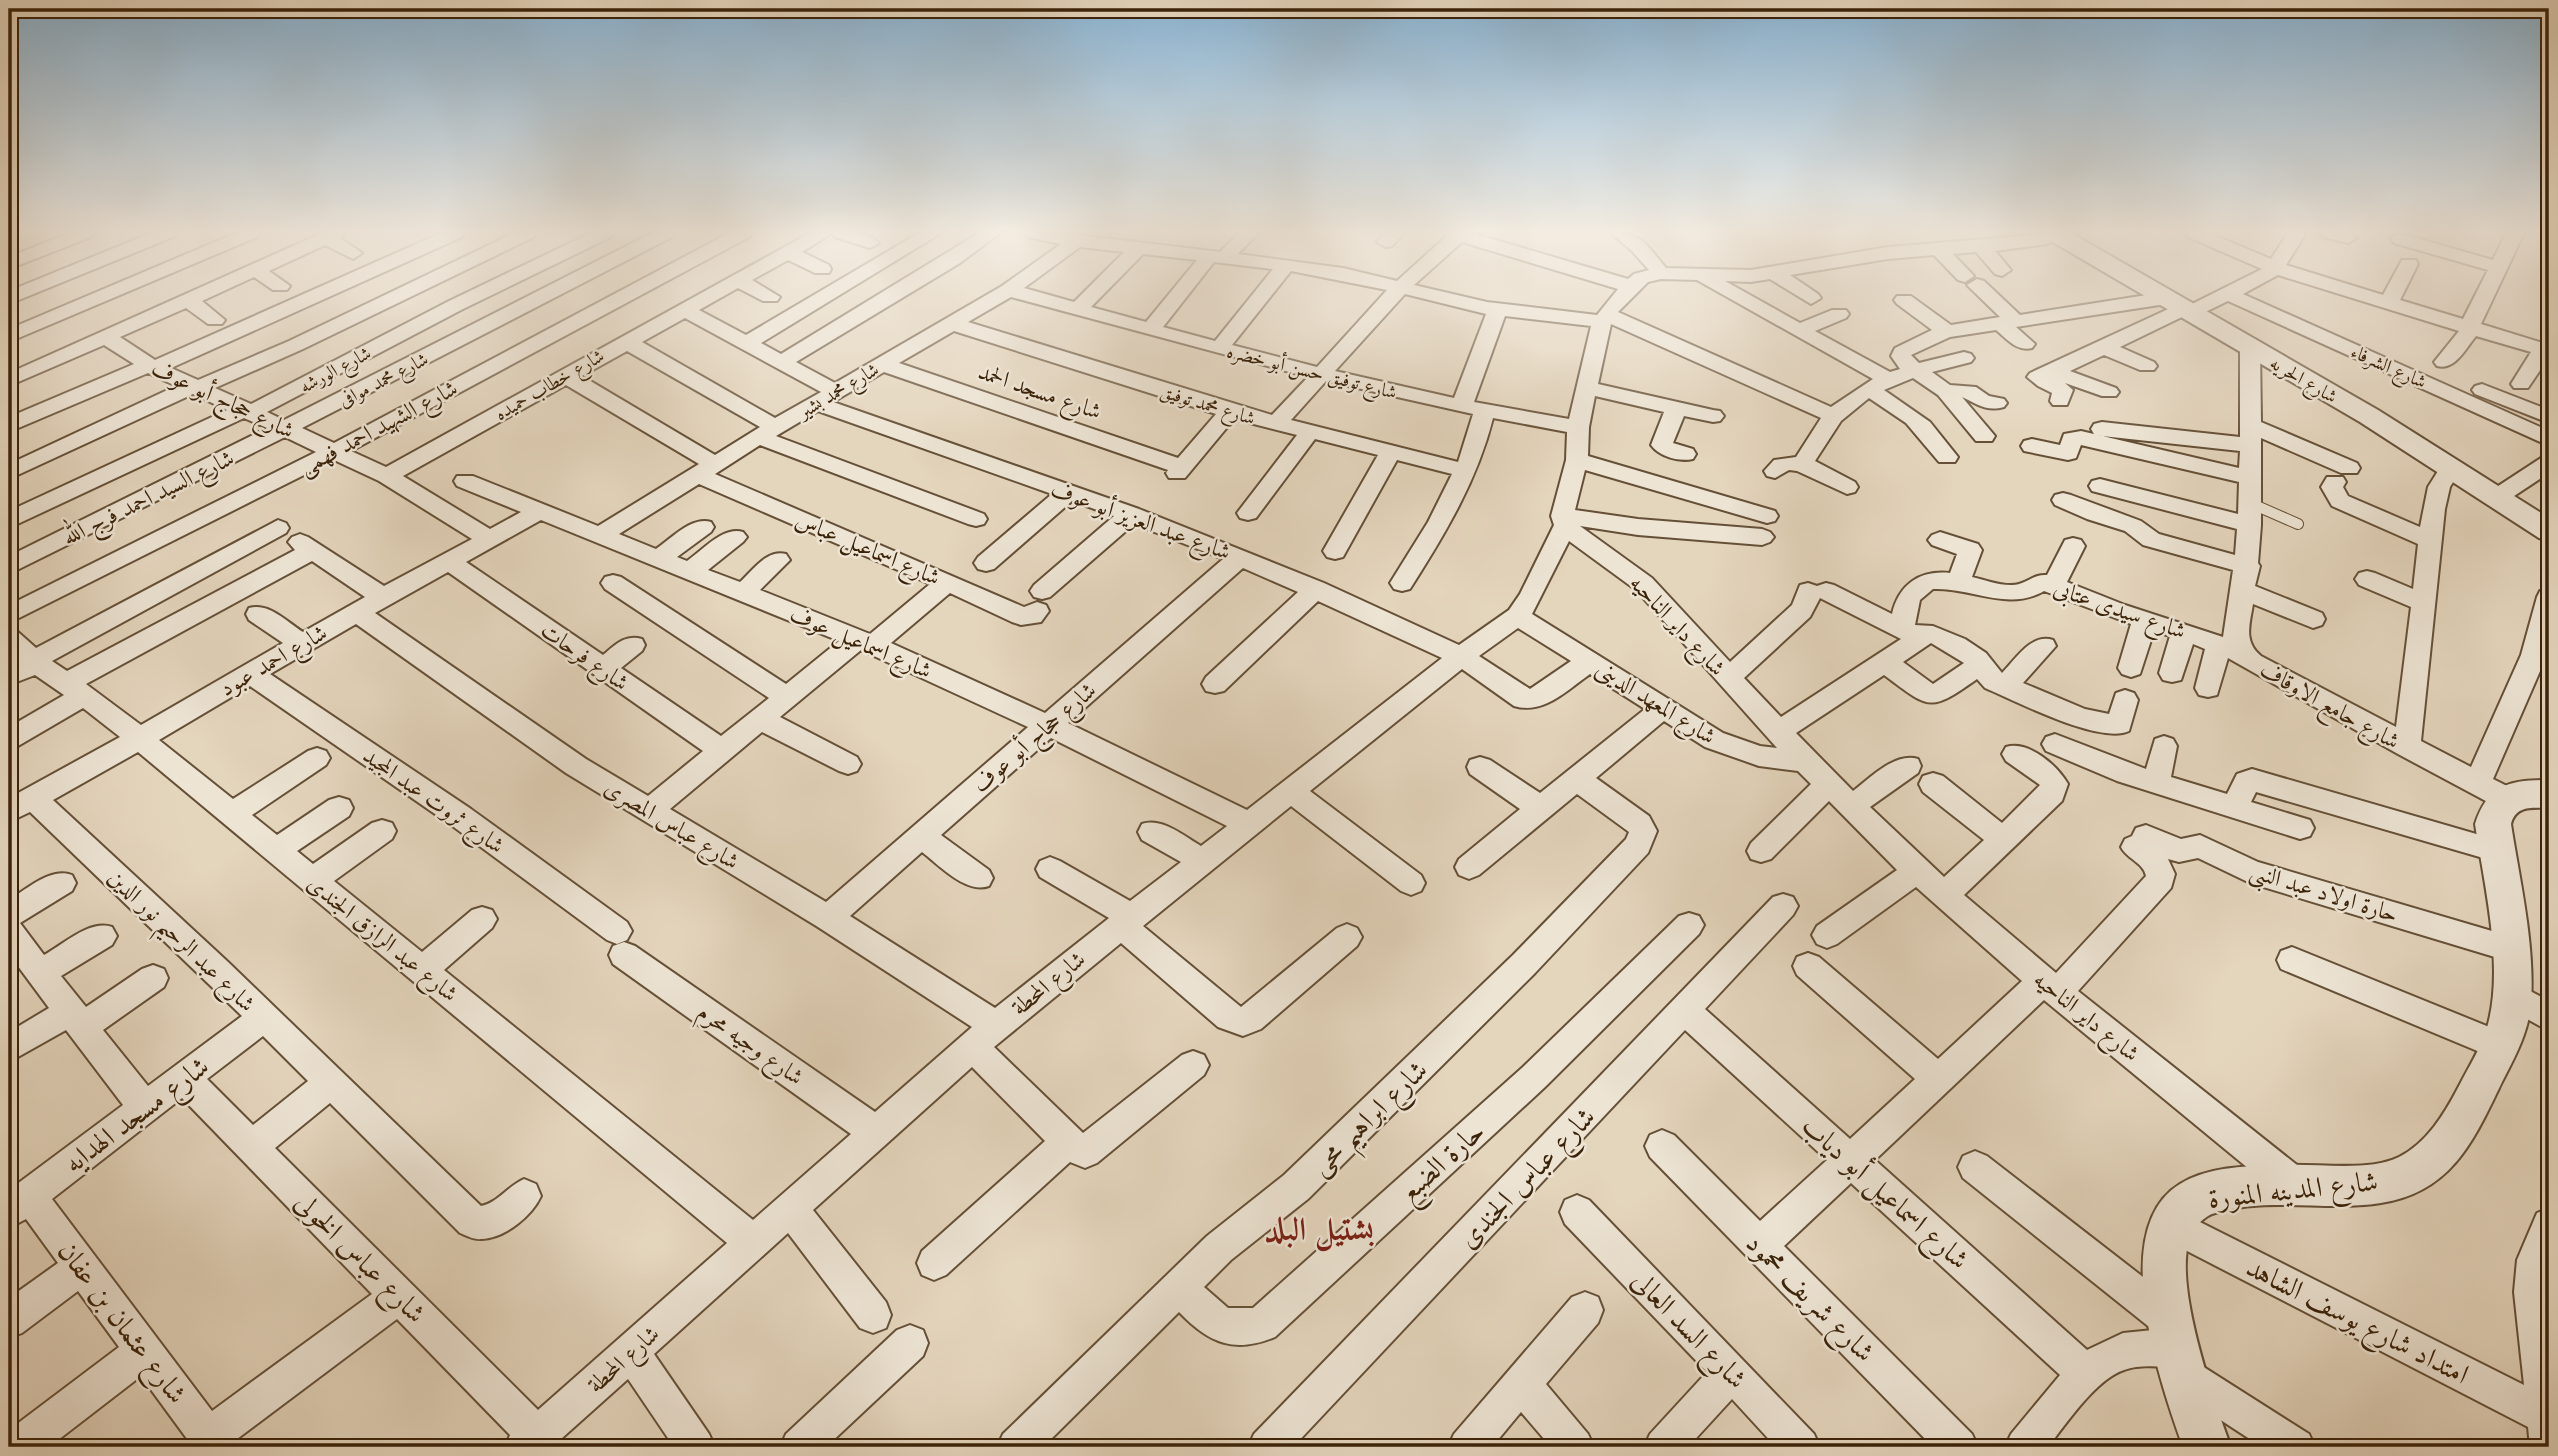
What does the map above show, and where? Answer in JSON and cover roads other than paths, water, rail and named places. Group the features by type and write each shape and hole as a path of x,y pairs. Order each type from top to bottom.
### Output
{"street":[{"path":"9,336 91,301"},
{"path":"9,380 186,301"},
{"path":"189,301 215,320"},
{"path":"9,425 300,301"},
{"path":"9,472 296,345 387,301"},
{"name":"شارع الورشه","path":"249,410 465,301"},
{"name":"شارع محمد موافى","path":"287,428 534,301"},
{"name":"شارع الشهيد احمد فهمى","path":"9,615 333,452 616,301"},
{"name":"شارع خطاب حميده","path":"387,476 698,301"},
{"path":"746,343 817,301"},
{"path":"781,362 883,301"},
{"name":"شارع محمد بشير","path":"599,536 835,391 991,301"},
{"name":"شارع توفيق حسن أبو خضره","path":"1049,301 1323,375 1484,412 1578,428"},
{"path":"1078,309 1087,301"},
{"path":"1151,329 1177,301"},
{"path":"1220,348 1257,301"},
{"path":"1276,424 1389,301"},
{"path":"1460,301 1498,309 1604,318 1792,406 1834,416"},
{"path":"1577,460 1765,526 1733,542 1638,527 1564,520 1577,460 1578,428 1586,388 1604,318 1618,301"},
{"path":"1746,301 1799,330 1879,385 1931,433 1947,457"},
{"path":"1905,301 1947,332"},
{"path":"1989,301 2025,344"},
{"name":"شارع الحريه","path":"2171,301 2369,416 2549,531"},
{"path":"1984,436 1945,391 1905,362 1901,356 1902,352 1928,338 1947,332 2007,322 2180,306 2200,301"},
{"name":"شارع الشرفاء","path":"2243,301 2549,439"},
{"path":"2381,301 2546,350 2521,384"},
{"path":"2444,362 2471,328 2484,301"},
{"path":"2045,374 2104,348 2180,306"},
{"path":"683,309 835,391"},
{"path":"1461,407 1498,309"},
{"path":"1799,330 1839,314"},
{"name":"شارع محمد توفيق","path":"953,324 1229,411 1466,471"},
{"name":"شارع حجاج أبو عوف","path":"106,337 151,366 387,476 489,539"},
{"path":"625,341 767,432 976,519"},
{"path":"2104,348 2147,366"},
{"name":"شارع جامع الاوقاف","path":"2250,348 2248,566 2231,650 2492,791"},
{"path":"1802,465 1834,416 1856,397 1916,369 1964,358"},
{"name":"شارع مسجد الحمد","path":"881,364 1180,470 1229,411"},
{"path":"2045,374 2109,393"},
{"path":"2045,374 2045,382 2063,390 2060,401"},
{"name":"شارع اسماعيل عباس","path":"565,376 706,470 1021,616 1032,616 1040,601 1130,514"},
{"path":"2471,385 2549,417"},
{"path":"1586,388 1713,416"},
{"path":"1945,391 1969,391 1983,402 1997,403"},
{"name":"شارع عبد العزيز أبو عوف","path":"815,403 1130,514 1240,557 1461,656 1527,700 1535,699 1590,661"},
{"path":"1676,408 1662,445 1685,454"},
{"path":"9,520 249,410"},
{"path":"1402,583 1425,548 1466,471 1484,412"},
{"path":"2089,427 2250,428 2288,431"},
{"name":"شارع السيد احمد فرج الله","path":"9,566 287,428"},
{"path":"2250,428 2342,475 2332,487 2333,494 2340,501 2429,540"},
{"path":"1248,513 1309,433"},
{"path":"2032,446 2064,453 2070,451 2072,439 2081,438 2250,478"},
{"path":"1335,551 1390,453"},
{"path":"1775,471 1785,463 1802,465 1847,486"},
{"path":"2497,497 2549,463"},
{"path":"2407,747 2429,540 2439,487 2451,468"},
{"name":"شارع اسماعيل عوف","path":"465,481 866,642 1048,725 1248,823"},
{"path":"2100,486 2250,514"},
{"path":"986,563 1069,492"},
{"path":"2063,500 2102,517 2133,526 2157,542 2248,566"},
{"name":"شارع احمد عبود","path":"21,805 383,597 538,512"},
{"name":"شارع المحطة","path":"531,1441 984,1036 1248,823 1461,656 1518,616 1531,597 1564,520"},
{"name":"شارع داير الناحيه","path":"1564,520 1573,533 1644,584 1805,761 1917,871 2050,987 2295,1185"},
{"path":"9,676 269,523 383,597"},
{"path":"657,559 703,527"},
{"path":"689,572 735,537"},
{"path":"1940,540 1972,540 1958,582"},
{"path":"2054,585 2073,547"},
{"path":"9,739 75,689 314,551"},
{"name":"شارع حجاج أبو عوف","path":"828,918 1240,557"},
{"path":"743,593 778,560"},
{"name":"شارع فرحات","path":"448,561 722,750"},
{"path":"2367,579 2423,603"},
{"path":"649,810 787,696 948,582"},
{"name":"شارع سيدى عتابى","path":"1917,634 1910,596 1919,587 1933,582 1958,582 2014,593 2026,592 2043,582 2116,611 2184,631 2231,650"},
{"path":"612,583 787,696"},
{"path":"1216,684 1316,589"},
{"path":"1728,678 1801,611 1817,591 1917,634 1941,637 1981,664 1987,677 2079,717 2109,726 2120,724 2125,700"},
{"path":"2245,591 2313,620"},
{"path":"2549,597 2492,791 2519,795 2549,794"},
{"name":"شارع عباس المصرى","path":"357,612 576,766 828,918 984,1036 1069,1141"},
{"path":"258,614 302,643"},
{"name":"شارع المعهد الدينى","path":"1518,616 1714,740 1759,756 1805,761"},
{"path":"2131,668 2145,619"},
{"path":"2172,673 2184,631"},
{"path":"1778,732 1886,663 1917,634"},
{"name":"شارع عبد الرازق الجندى","path":"9,638 35,661 139,739 754,1243"},
{"path":"603,668 633,645"},
{"path":"2005,686 2044,646"},
{"path":"2208,688 2231,650"},
{"path":"1886,663 1924,691 1936,695 1981,664"},
{"name":"شارع ثروت عبد المجيد","path":"249,673 461,817 620,943"},
{"path":"1469,867 1663,708"},
{"path":"760,719 848,764"},
{"path":"2055,744 2156,783 2300,828"},
{"path":"2156,783 2164,746"},
{"path":"1945,895 2052,793 2054,785 2048,775 2015,754"},
{"path":"230,815 317,758"},
{"path":"1851,806 1908,766"},
{"path":"1480,767 1540,808"},
{"name":"شارع ابراهيم محى","path":"1016,1447 1219,1248 1296,1187 1524,964 1638,845 1643,831 1639,824 1577,779"},
{"path":"2235,808 2247,781 2252,780 2497,851"},
{"path":"1760,851 1829,784"},
{"path":"1933,784 2003,839"},
{"path":"1290,790 1411,883"},
{"name":"شارع المدينه المنورة","path":"2170,1224 2192,1200 2208,1192 2295,1185 2361,1185 2406,1176 2439,1155 2463,1122 2508,1024 2511,994 2508,948 2493,824 2496,809 2492,791"},
{"name":"شارع عبد الرحيم نور الدين","path":"21,805 263,1018 472,1222 479,1224 495,1219 524,1196"},
{"path":"275,851 339,808"},
{"path":"312,881 382,831"},
{"path":"1152,832 1201,860"},
{"path":"921,836 979,878"},
{"name":"حارة اولاد عبد النبى","path":"2050,987 2161,880 2161,870 2141,841 2179,851 2200,846 2250,871 2508,948"},
{"path":"1050,869 1126,921 1229,1017 1243,1022 1250,1019 1347,937"},
{"path":"1827,935 1917,871"},
{"path":"9,915 61,883"},
{"name":"شارع عباس الجندى","path":"1268,1447 1783,906"},
{"path":"422,970 482,919"},
{"name":"حارة الضبع","path":"1179,1287 1216,1324 1232,1329 1248,1329 1262,1324 1534,1077 1689,925"},
{"path":"9,932 144,1107"},
{"path":"40,973 102,936"},
{"name":"شارع وجيه محرم","path":"620,943 877,1133"},
{"path":"2292,960 2498,1045"},
{"path":"1808,966 1938,1079"},
{"path":"9,1048 76,1019 153,978"},
{"path":"1760,1245 1938,1079 2050,987"},
{"path":"2511,994 2549,1017"},
{"name":"شارع اسماعيل أبو دياب","path":"1685,1010 2087,1375"},
{"name":"شارع مسجد الهدايه","path":"14,1206 263,1018"},
{"path":"934,1263 1069,1141 1080,1152 1090,1151 1193,1065"},
{"name":"شارع عباس الخولى","path":"184,1078 399,1296 531,1441"},
{"path":"252,1146 330,1083"},
{"name":"شارع شريف محمود","path":"1662,1146 1959,1447"},
{"path":"1975,1167 2176,1348 2296,1447"},
{"name":"شارع عثمان بن عفان","path":"14,1206 82,1267 212,1442"},
{"path":"792,1209 873,1315"},
{"name":"شارع السد العالى","path":"1577,1212 1801,1447"},
{"path":"2170,1224 2162,1255 2176,1348 2207,1447"},
{"name":"امتداد شارع يوسف الشاهد","path":"2170,1224 2548,1431"},
{"path":"2548,1431 2545,1360 2534,1327 2532,1292 2534,1260 2549,1225"},
{"path":"9,1320 82,1267"},
{"path":"212,1442 399,1296"},
{"path":"1467,1447 1585,1310"},
{"path":"799,1447 910,1343"},
{"path":"2024,1447 2087,1375 2107,1358 2134,1349 2176,1348"},
{"path":"18,1447 144,1351"},
{"path":"631,1352 696,1447"},
{"path":"1663,1447 1732,1372"},
{"path":"1521,1384 1575,1447"}],"lane":[{"path":"2250,514 2298,524"}],"district":[{"name":"بشتيل البلد","path":"1319,1229"}]}
